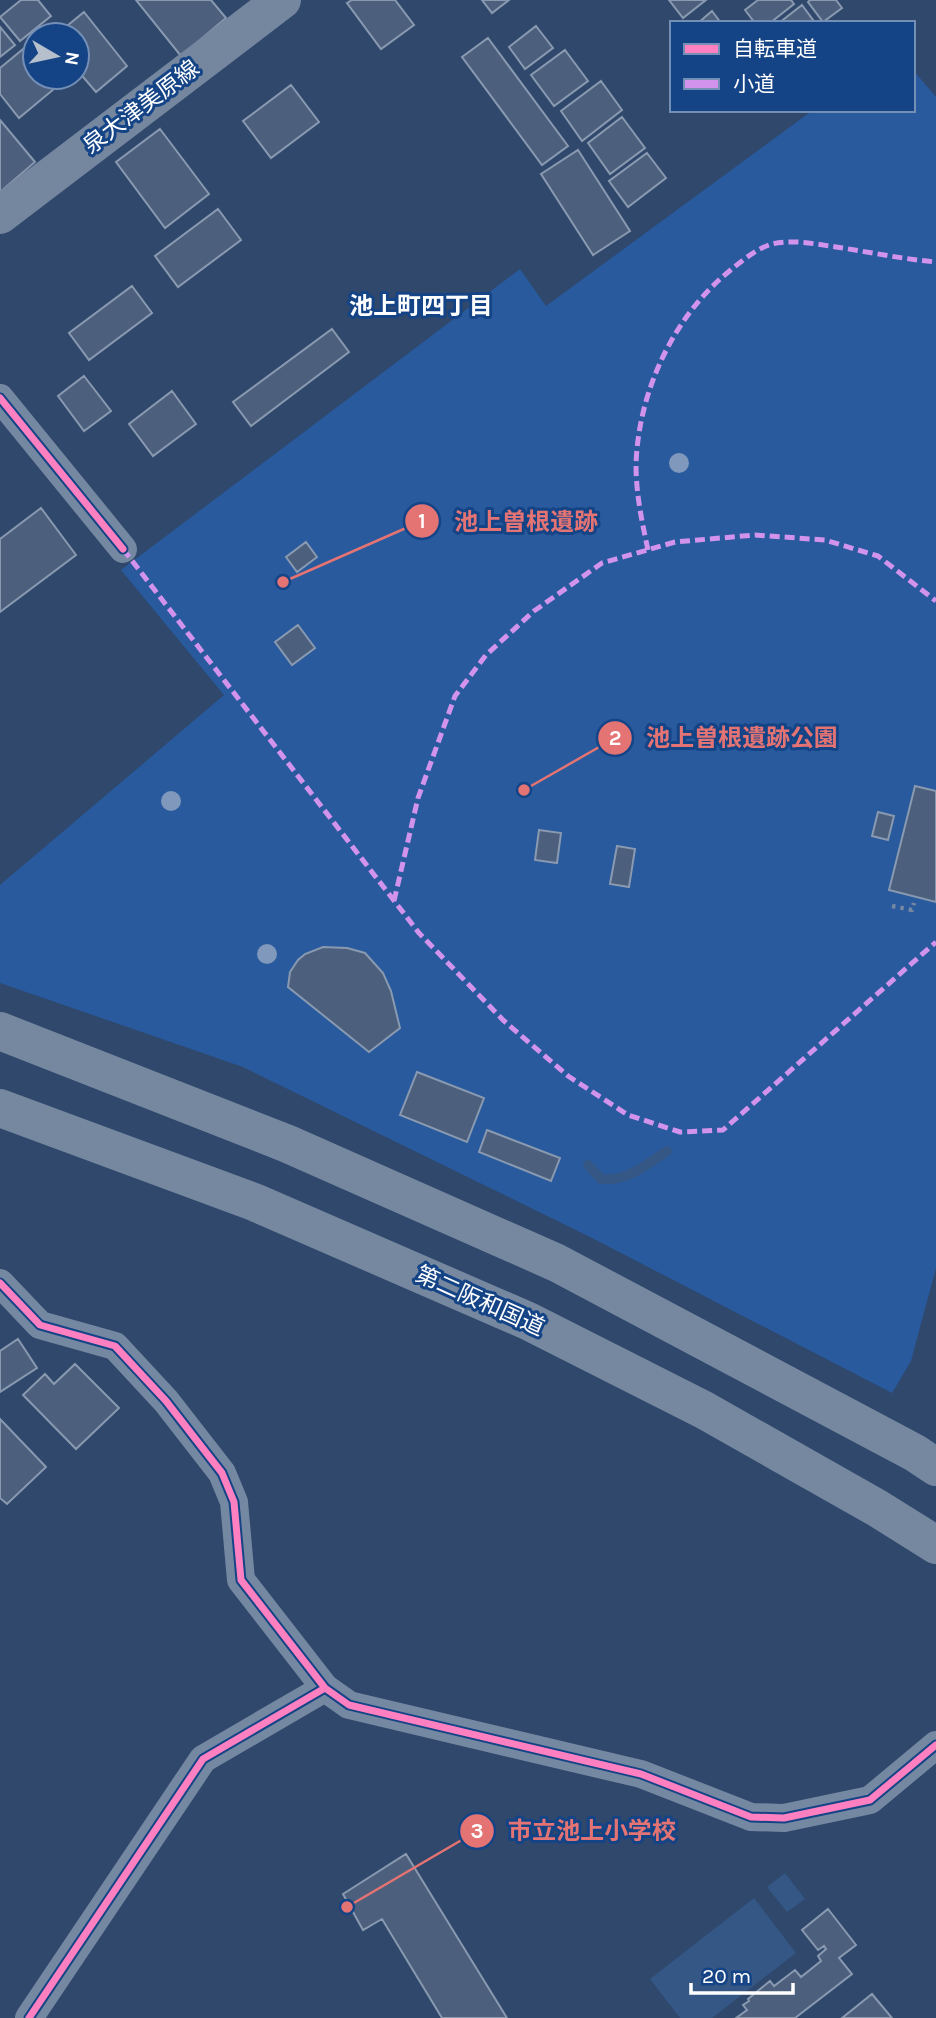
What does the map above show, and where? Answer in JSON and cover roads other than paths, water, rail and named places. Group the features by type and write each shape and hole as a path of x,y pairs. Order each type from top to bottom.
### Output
{"highway":[{"path":"0,1031 288,1144 557,1263 915,1453 936,1467"},
{"name":"第二阪和国道","path":"0,1108 254,1202 528,1321 704,1409 936,1545"}],"main road":[{"name":"泉大津美原線","path":"0,215 282,0"}],"street":[{"path":"0,398 123,549"},
{"path":"0,1283 40,1325 115,1346 166,1401 222,1473 234,1502 241,1580 325,1688 349,1705 641,1774 751,1817 784,1818 870,1800 936,1745"},
{"path":"29,2018 203,1759 325,1688"}],"waterway":[{"path":"588,1165 601,1179 619,1178 636,1171 667,1151"}],"place":[{"name":"池上曽根遺跡","path":"283,582"},
{"name":"池上曽根遺跡公園","path":"524,790"},
{"name":"市立池上小学校","path":"347,1907"}],"district":[{"name":"池上町四丁目","path":"421,306"}]}
